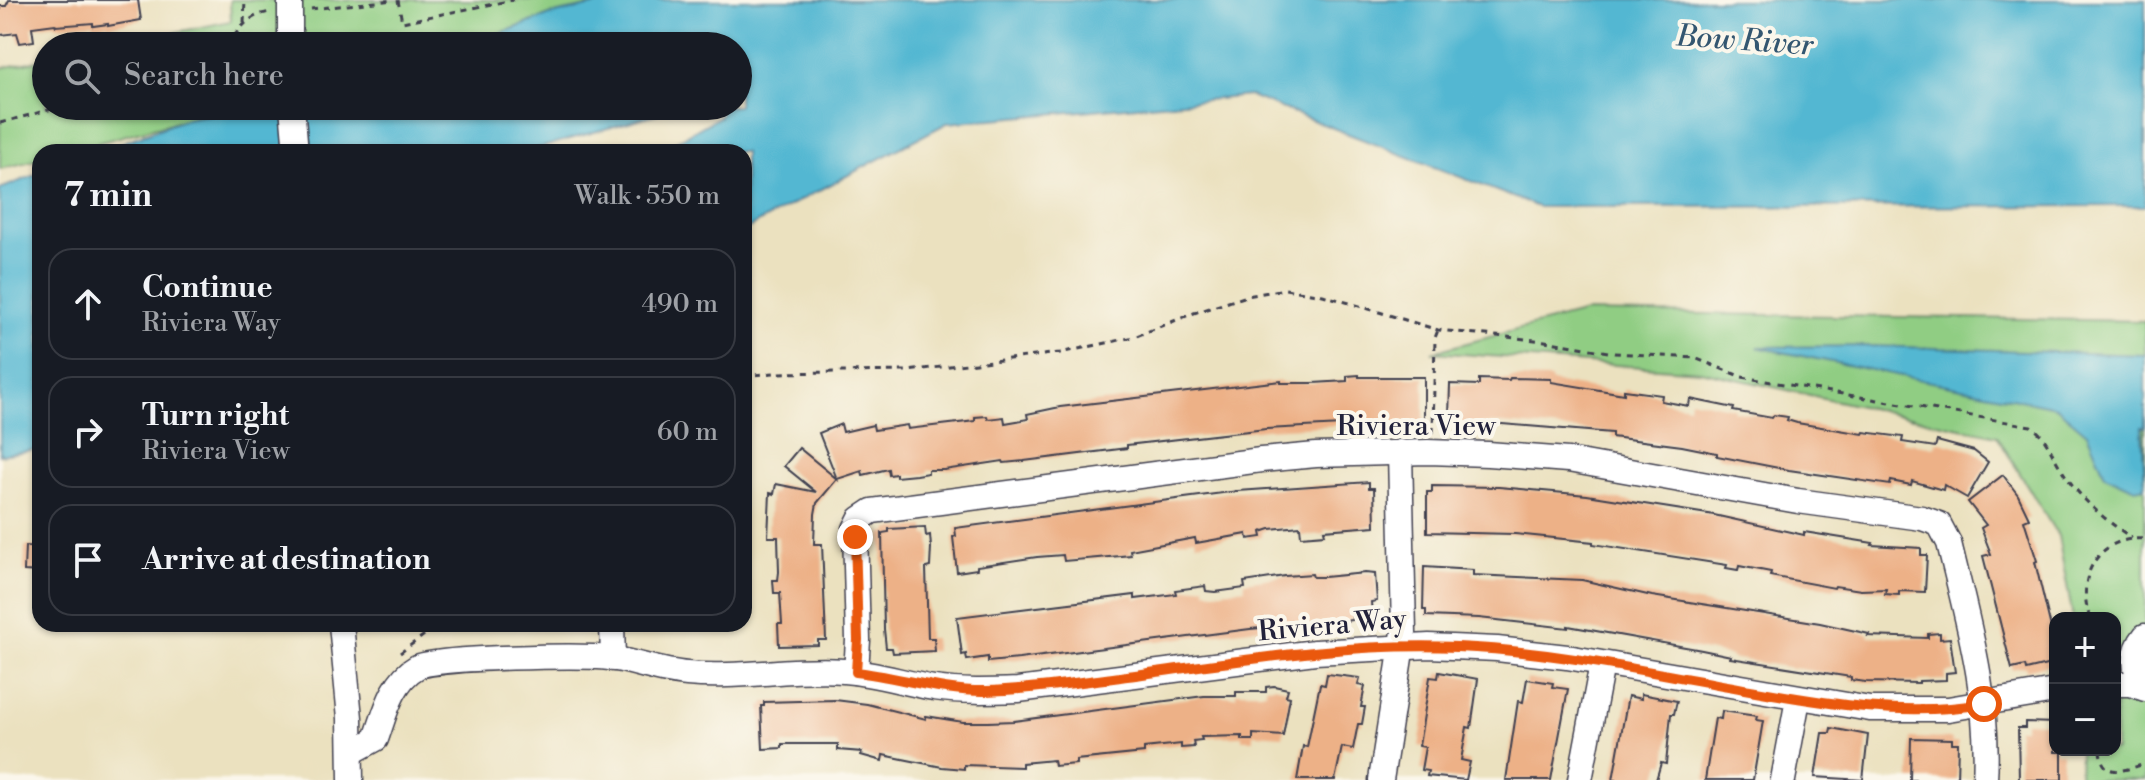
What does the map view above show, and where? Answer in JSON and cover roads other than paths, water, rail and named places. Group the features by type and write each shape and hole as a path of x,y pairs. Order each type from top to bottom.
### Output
{"street":[{"path":"289,6 290,32"},
{"path":"293,120 295,144"},
{"path":"1381,780 1402,647 1400,452"},
{"name":"Riviera View","path":"856,672 855,529 860,519 872,511 1261,460 1400,452 1488,454 1568,460 1939,524 1949,543 1973,641 1984,704"},
{"path":"342,632 350,718 351,780"},
{"path":"612,632 613,659"},
{"path":"2121,657 2141,642"},
{"path":"2141,642 2136,670 2145,687"},
{"name":"Riviera Way","path":"352,752 376,739 392,695 413,670 429,663 575,657 613,659 688,675 856,672 948,690 1018,690 1315,652 1402,647 1497,649 1870,709 1909,711 1984,704 2049,692"},
{"path":"1580,780 1602,664"},
{"path":"2121,684 2145,687"},
{"path":"1783,780 1798,699"},
{"path":"1984,704 1985,780"}],"water":[{"name":"Bow River","path":"621,0 2145,0 2145,206 1538,207 1250,96 947,123 752,226 752,144 672,144 713,120 752,120 752,32 504,32 550,15"},
{"path":"182,120 635,120 553,144 118,144"},
{"path":"32,176 32,450 0,455 0,189"},
{"path":"1872,346 2145,355 2145,427 2142,427 2145,487 2135,489 2105,475 2087,433 2056,407 1757,347"}]}
